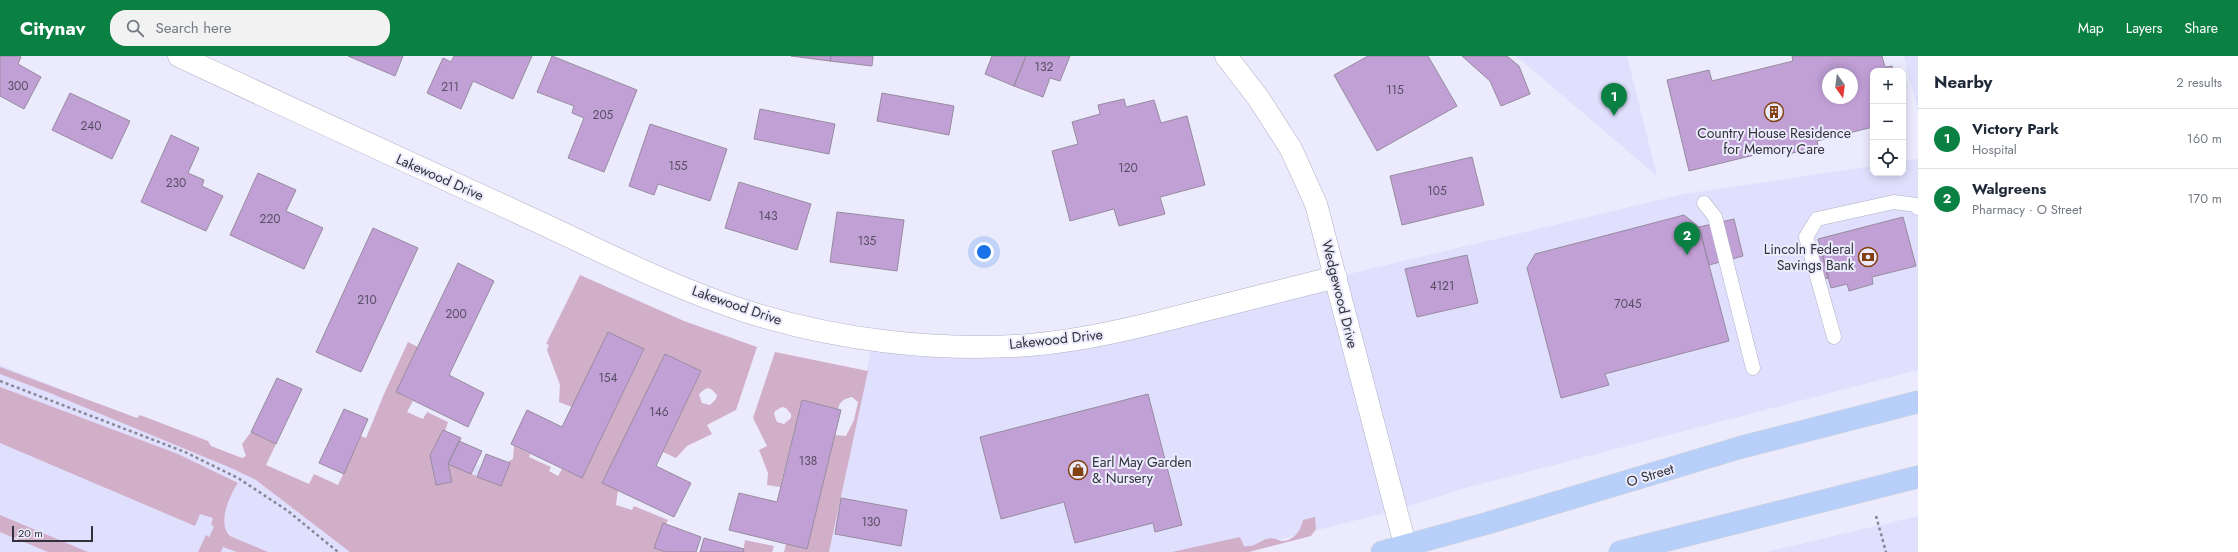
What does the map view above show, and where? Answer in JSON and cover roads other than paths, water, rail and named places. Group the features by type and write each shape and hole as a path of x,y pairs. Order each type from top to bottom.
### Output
{"main road":[{"name":"O Street","path":"1382,552 1406,549 1742,447 1918,402"},
{"path":"1620,552 1918,477"}],"street":[{"name":"Lakewood Drive","path":"179,56 635,267 744,311 818,330 873,340 915,343 985,346 1066,341 1121,332 1336,277"},
{"name":"Wedgewood Drive","path":"1226,56 1259,99 1291,149 1316,204 1406,549"}],"lane":[{"path":"1834,338 1806,237 1817,219 1894,202 1916,205 1918,208"},
{"path":"1704,203 1715,217 1753,368"}],"place":[{"name":"Country House Residence for Memory Care","path":"1774,112"},
{"name":"Victory Park","path":"1614,116"},
{"name":"Walgreens","path":"1687,255"},
{"name":"Lincoln Federal Savings Bank","path":"1868,257"},
{"name":"Earl May Garden & Nursery","path":"1078,470"}]}
